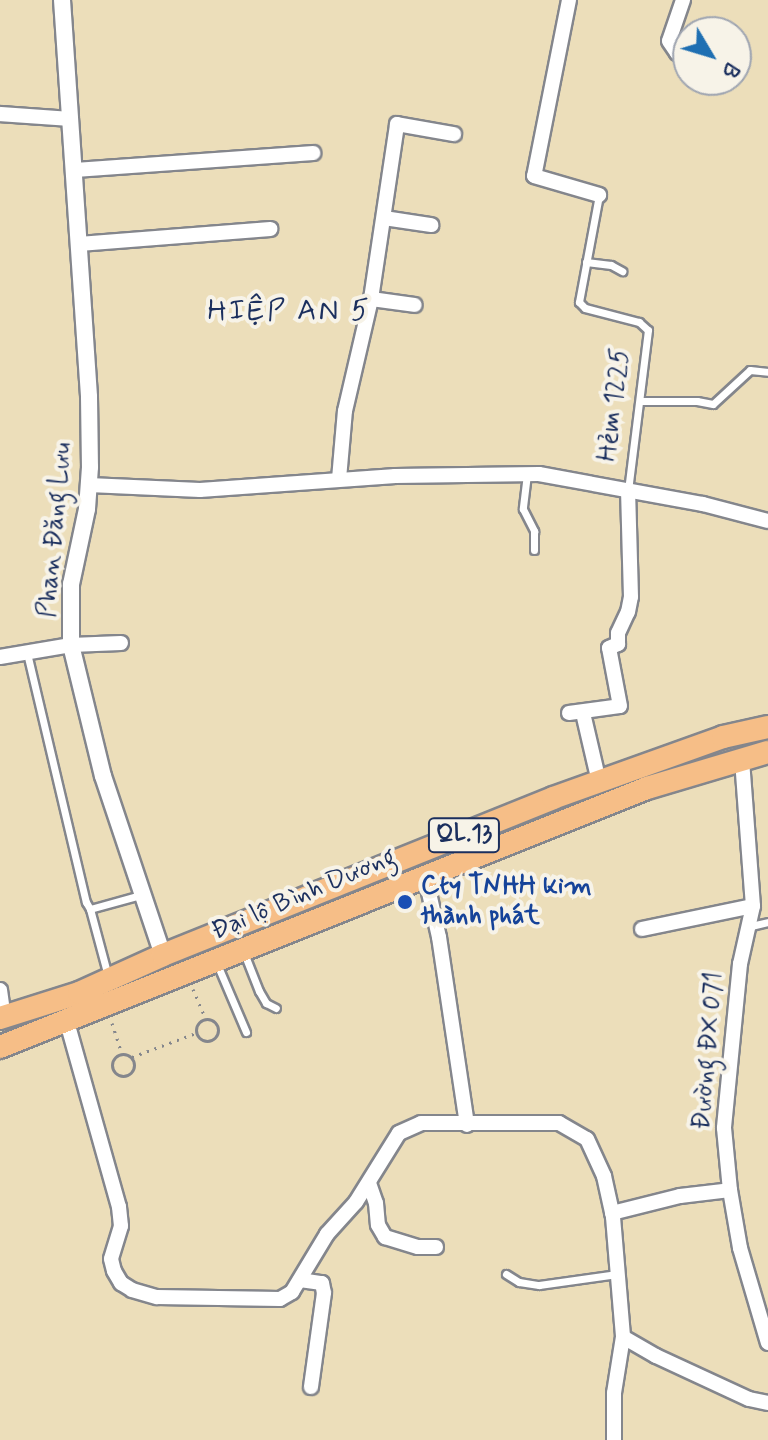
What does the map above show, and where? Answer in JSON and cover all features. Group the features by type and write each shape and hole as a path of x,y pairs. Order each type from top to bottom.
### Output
{"highway":[{"name":"Đại lộ Bình Dương","path":"2,1018 109,980 163,955 599,782 723,737 768,727"},
{"name":"Đại lộ Bình Dương","path":"0,1047 647,788 768,752"}],"street":[{"name":"Phan Đăng Lưu","path":"62,0 89,397 89,485 71,584 71,645 103,776 163,955"},
{"name":"Hẻm 1225","path":"569,0 534,176 599,195"},
{"path":"0,114 71,119"},
{"path":"339,479 345,411 371,299 397,124 454,134"},
{"path":"75,170 313,153"},
{"path":"384,218 431,225"},
{"path":"79,244 270,229"},
{"path":"371,299 415,305"},
{"path":"89,485 200,490 339,479 527,474 703,504 768,521"},
{"name":"Hẻm 1225","path":"599,782 576,713 620,706 609,648 618,644 618,633 631,597 628,491"},
{"path":"0,657 71,645 85,647 121,643"},
{"name":"Đường ĐX 071","path":"742,760 753,906 751,926 740,964 724,1128 740,1248 768,1343"},
{"path":"425,875 439,937 445,997 456,1045 467,1125"},
{"path":"642,929 753,906"},
{"path":"0,990 2,1018"},
{"path":"67,1022 119,1207 121,1226 111,1259 121,1283 157,1297 280,1299 292,1292 327,1234 369,1183 399,1133 413,1125 559,1123 572,1127 587,1139 595,1152 612,1213 623,1337 614,1393 614,1440"},
{"path":"369,1183 376,1203 378,1225 385,1237 418,1247 436,1247"},
{"path":"612,1213 680,1196 730,1190"},
{"path":"300,1280 322,1283 324,1293 311,1387"},
{"path":"623,1337 656,1356 749,1399 768,1403"}],"lane":[{"name":"Hẻm 1225","path":"599,195 579,302 585,308 639,322 648,330 628,491"},
{"path":"586,262 611,265 622,271"},
{"path":"640,401 713,404 750,370 768,372"},
{"path":"527,474 523,509 534,531 534,550"},
{"path":"27,653 86,902 109,980"},
{"path":"90,909 144,894"},
{"path":"751,926 768,922"},
{"path":"243,951 259,991 266,1003 276,1008"},
{"path":"216,962 246,1032"},
{"path":"506,1274 519,1282 539,1285 619,1274"}],"path":[{"path":"187,974 206,1019 218,1027 216,1037 202,1041 196,1033 197,1023 206,1019"},
{"path":"106,1007 122,1053 131,1057 196,1033"},
{"path":"122,1053 112,1063 118,1075 132,1071 131,1057"}],"place":[{"name":"Cty TNHH kim thành phát","path":"405,902"}],"district":[{"name":"HIỆP AN 5","path":"289,311"}]}
